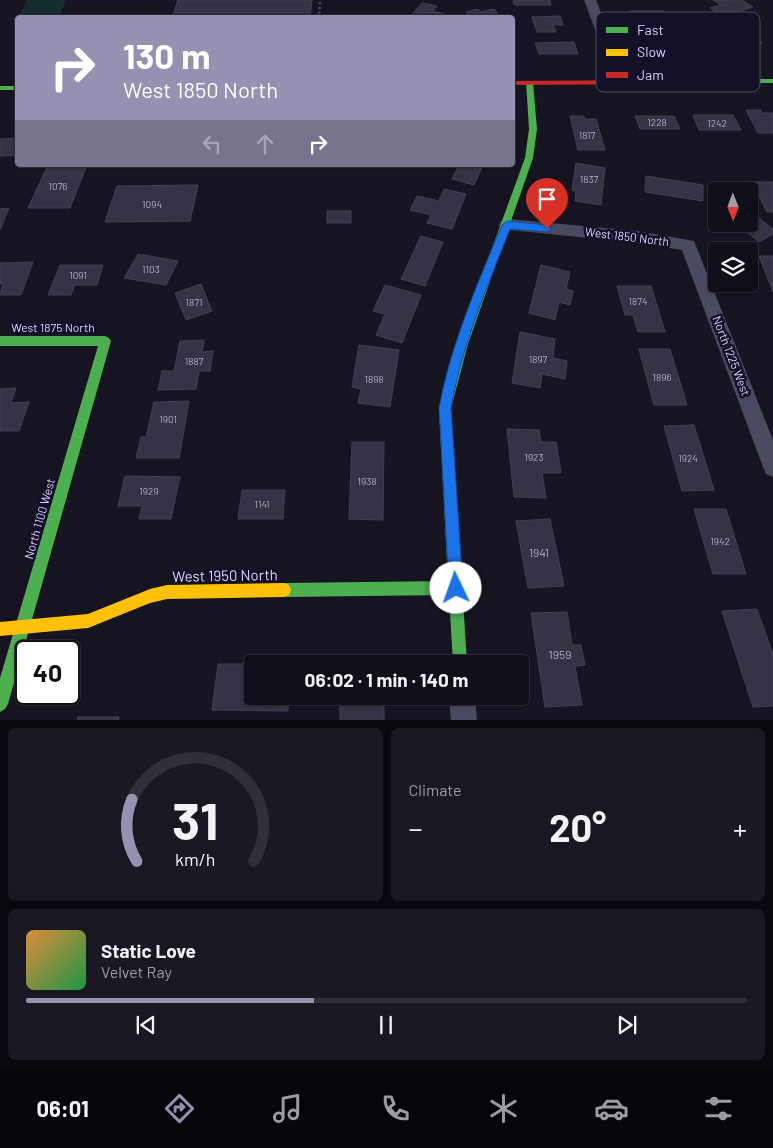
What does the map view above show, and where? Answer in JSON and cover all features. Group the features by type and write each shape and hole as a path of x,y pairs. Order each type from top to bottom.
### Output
{"street":[{"path":"590,0 596,15"},
{"path":"760,81 773,81"},
{"path":"515,83 596,82"},
{"path":"460,655 445,408 450,380 472,311 507,225 532,143 533,130 529,83"},
{"path":"0,88 15,88"},
{"name":"West 1850 North","path":"507,225 637,237 688,245"},
{"name":"North 1225 West","path":"688,245 773,467"},
{"name":"West 1875 North","path":"0,341 105,341"},
{"name":"North 1100 West","path":"0,704 105,341"},
{"name":"West 1950 North","path":"0,629 88,621 150,596 167,592 456,588"},
{"path":"463,705 464,720"}],"path":[{"path":"319,15 320,0"}],"green space":[{"path":"27,0 66,0 60,15 19,15"}],"building":[{"path":"178,0 312,0 310,15 173,15"},
{"path":"513,0 550,0 551,5 514,5"},
{"path":"713,0 742,0 753,7 738,12 716,12 710,8 721,5"},
{"path":"422,3 437,6 433,11 445,14 444,15 412,15"},
{"path":"478,9 480,12 494,9 499,15 468,15 466,12"},
{"path":"630,11 664,12 630,12"},
{"path":"560,16 563,25 553,25 556,32 537,32 532,17"},
{"path":"574,42 578,54 539,54 535,43"},
{"path":"746,110 761,110 762,113 773,113 773,133 758,133"},
{"path":"693,115 733,115 741,130 699,130"},
{"path":"570,116 584,116 585,119 596,119 605,150 578,150"},
{"path":"635,116 674,116 680,129 640,129"},
{"path":"15,138 15,155 0,156 0,139"},
{"path":"576,163 605,168 601,205 575,201 576,191 572,190"},
{"path":"47,167 86,167 70,208 28,208"},
{"path":"458,167 482,167 474,185 452,179"},
{"path":"646,176 703,185 703,201 645,192"},
{"path":"758,182 773,182 773,212 767,212 758,194"},
{"path":"198,185 190,221 105,222 117,186"},
{"path":"444,189 466,194 452,229 427,223 431,215 410,210 417,196 439,201"},
{"path":"9,208 0,230 0,209"},
{"path":"327,211 351,211 351,223 327,223"},
{"path":"758,217 773,229 773,234 759,242 747,232 758,232"},
{"path":"421,236 443,242 425,286 401,279"},
{"path":"138,254 178,261 166,285 124,278"},
{"path":"759,256 773,256 773,292"},
{"path":"33,262 21,295 0,295 3,284 0,284 0,263"},
{"path":"60,265 103,265 97,285 75,285 71,295 48,295"},
{"path":"541,265 570,272 566,289 573,291 570,305 559,302 555,320 529,313"},
{"path":"201,284 212,311 186,320 175,293"},
{"path":"385,285 421,295 402,343 376,335 385,314 373,311"},
{"path":"617,286 651,286 665,332 638,332 633,315 625,315"},
{"path":"520,332 555,339 553,358 567,361 565,379 542,374 540,388 512,383"},
{"path":"204,340 202,352 213,351 210,371 199,371 196,389 158,390 162,371 174,371 180,341"},
{"path":"359,345 399,350 390,407 358,403 361,389 352,387"},
{"path":"639,349 670,349 687,405 654,405"},
{"path":"16,388 11,403 29,402 19,431 0,431 0,389"},
{"path":"189,401 179,458 136,458 141,437 146,437 154,402"},
{"path":"694,425 714,490 682,491 664,426"},
{"path":"507,429 539,430 541,442 556,442 561,473 542,473 546,498 514,497"},
{"path":"352,442 384,442 383,520 349,519"},
{"path":"125,476 180,477 171,519 139,519 142,506 118,506"},
{"path":"242,490 285,490 283,519 238,519"},
{"path":"694,509 726,509 746,574 713,574"},
{"path":"550,519 564,586 528,588 516,521"},
{"path":"757,609 773,654 773,706 753,707 722,611"},
{"path":"567,612 572,645 581,645 585,665 575,666 582,705 545,707 531,613"},
{"path":"218,664 244,664 244,705 288,705 288,711 212,710"},
{"path":"340,705 384,705 384,720 340,720"},
{"path":"78,717 119,717 118,720 77,720"}],"traffic: fast":[{"path":"760,81 773,81"},
{"path":"459,655 445,408 462,344 529,158 533,129 529,83"},
{"path":"0,88 15,88"},
{"path":"0,341 105,341 0,704"},
{"path":"284,590 456,588"}],"traffic: slow":[{"path":"0,629 88,621 150,596 167,592 284,590"}],"traffic: jam":[{"path":"515,83 596,82"}],"route":[{"path":"456,588 445,408 450,380 472,311 507,225 547,229"}]}
